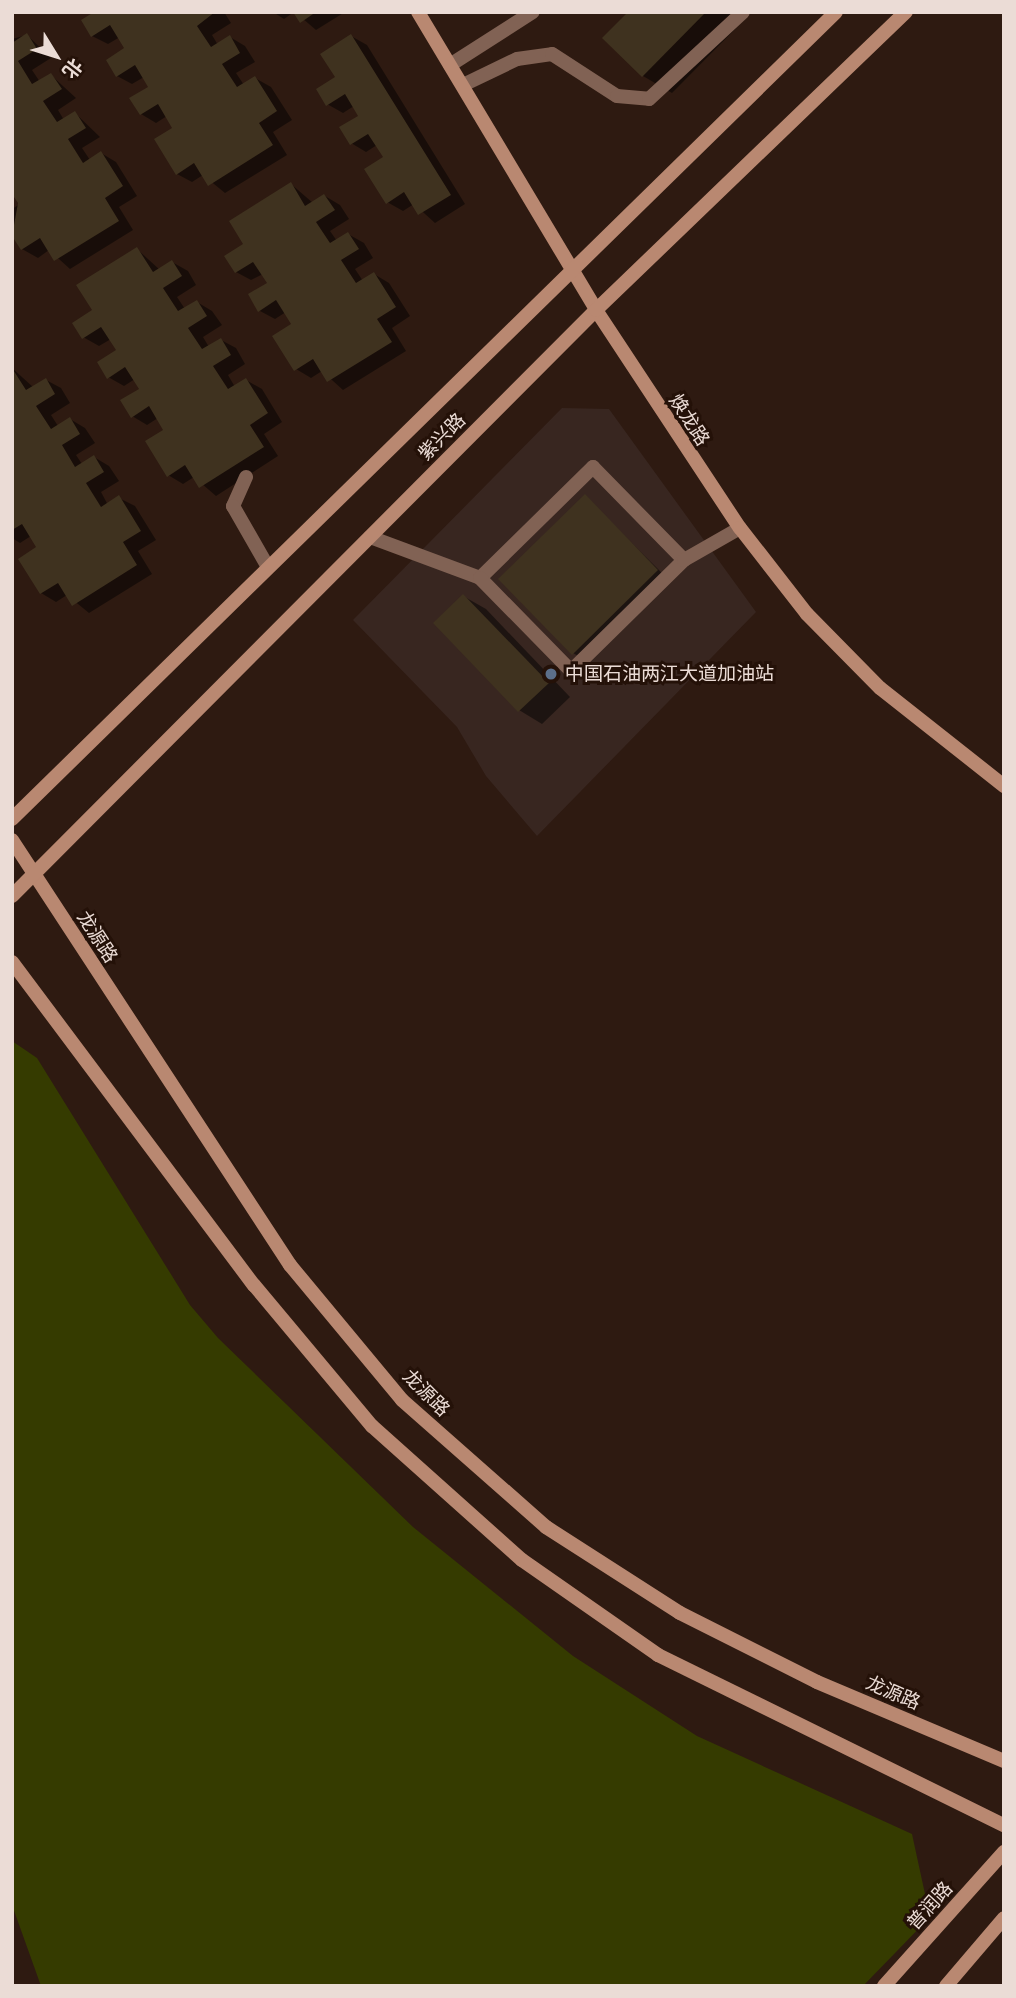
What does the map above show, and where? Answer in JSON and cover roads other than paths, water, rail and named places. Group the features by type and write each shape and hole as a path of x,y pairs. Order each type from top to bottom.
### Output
{"street":[{"name":"焕龙路","path":"418,12 596,310 740,528 807,614 880,688 1004,786"},
{"name":"紫兴路","path":"12,819 835,12"},
{"name":"紫兴路","path":"12,896 596,310 906,12"},
{"name":"龙源路","path":"12,840 290,1265 402,1400 546,1527 680,1613 817,1682 1004,1761"},
{"path":"12,962 254,1286 364,1416 522,1560 658,1655 1004,1825"},
{"name":"普润路","path":"884,1986 1004,1852"},
{"path":"946,1986 1004,1918"}],"lane":[{"path":"450,65 533,12"},
{"path":"463,85 517,59 552,54 617,96 649,99 743,12"},
{"path":"480,578 593,467 684,560"},
{"path":"246,477 233,506 268,567"},
{"path":"370,537 480,578 571,671 684,560 740,528"}],"place":[{"name":"中国石油两江大道加油站","path":"551,674"}]}
